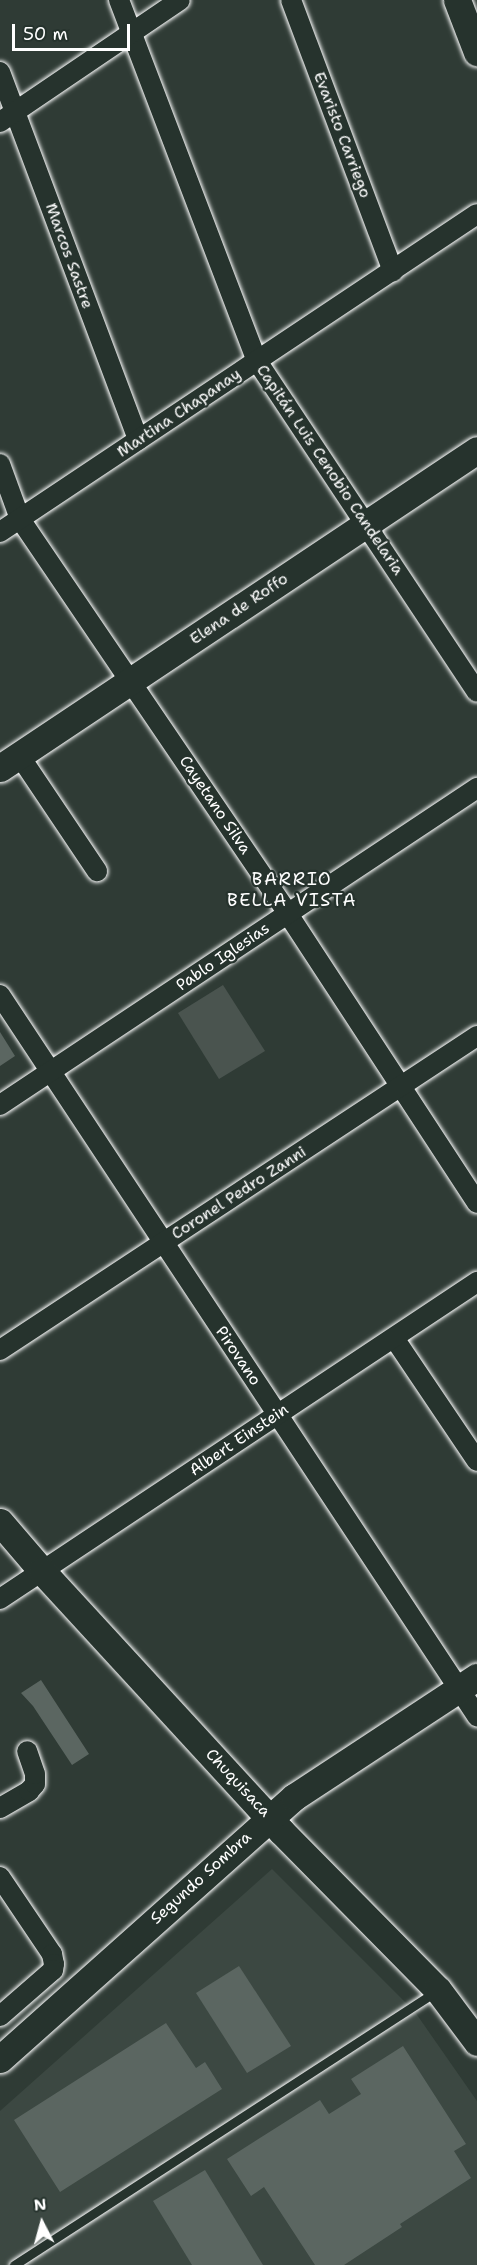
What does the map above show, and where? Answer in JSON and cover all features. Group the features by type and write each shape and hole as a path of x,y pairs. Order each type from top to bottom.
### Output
{"street":[{"name":"Capitán Luis Cenobio Candelaria","path":"119,0 257,361 477,692"},
{"path":"7,117 180,0"},
{"name":"Evaristo Carriego","path":"291,0 393,271"},
{"path":"457,0 477,52"},
{"name":"Marcos Sastre","path":"0,72 7,117 138,440"},
{"name":"Martina Chapanay","path":"0,532 477,214"},
{"name":"Elena de Roffo","path":"9,761 477,450"},
{"name":"Cayetano Silva","path":"0,464 20,519 288,914 477,1203"},
{"path":"9,761 97,871"},
{"name":"Pablo Iglesias","path":"0,1105 477,788"},
{"name":"Pirovano","path":"0,995 278,1414 468,1683 477,1716"},
{"name":"Coronel Pedro Zanni","path":"0,1350 477,1036"},
{"name":"Albert Einstein","path":"0,1599 477,1282"},
{"path":"394,1338 477,1461"},
{"name":"Chuquisaca","path":"0,1522 42,1571 269,1817 438,1990 477,2042"},
{"name":"Segundo Sombra","path":"0,2059 269,1817 294,1797 468,1683"},
{"path":"0,1808 29,1791 35,1784 35,1774 27,1751"},
{"path":"0,1877 52,1954 54,1964 53,1970 0,2016"}],"lane":[{"path":"14,2265 438,1990"}],"shaded area":[{"path":"223,985 265,1051 219,1079 178,1013"},
{"path":"272,1869 415,2012 477,2101 477,2265 0,2265 0,2111"}],"building":[{"path":"0,1032 15,1056 0,1066"},
{"path":"41,1680 89,1754 72,1765 33,1706 21,1693"},
{"path":"239,1966 291,2046 247,2073 196,1993"},
{"path":"166,2023 196,2068 205,2062 222,2089 60,2192 14,2120"},
{"path":"403,2046 466,2144 454,2151 471,2178 400,2224 402,2227 344,2265 315,2265 264,2187 251,2196 227,2159 320,2100 329,2114 361,2094 351,2079"},
{"path":"205,2170 263,2265 192,2265 153,2201"}],"district":[{"name":"BARRIO BELLA VISTA","path":"292,890"}]}
